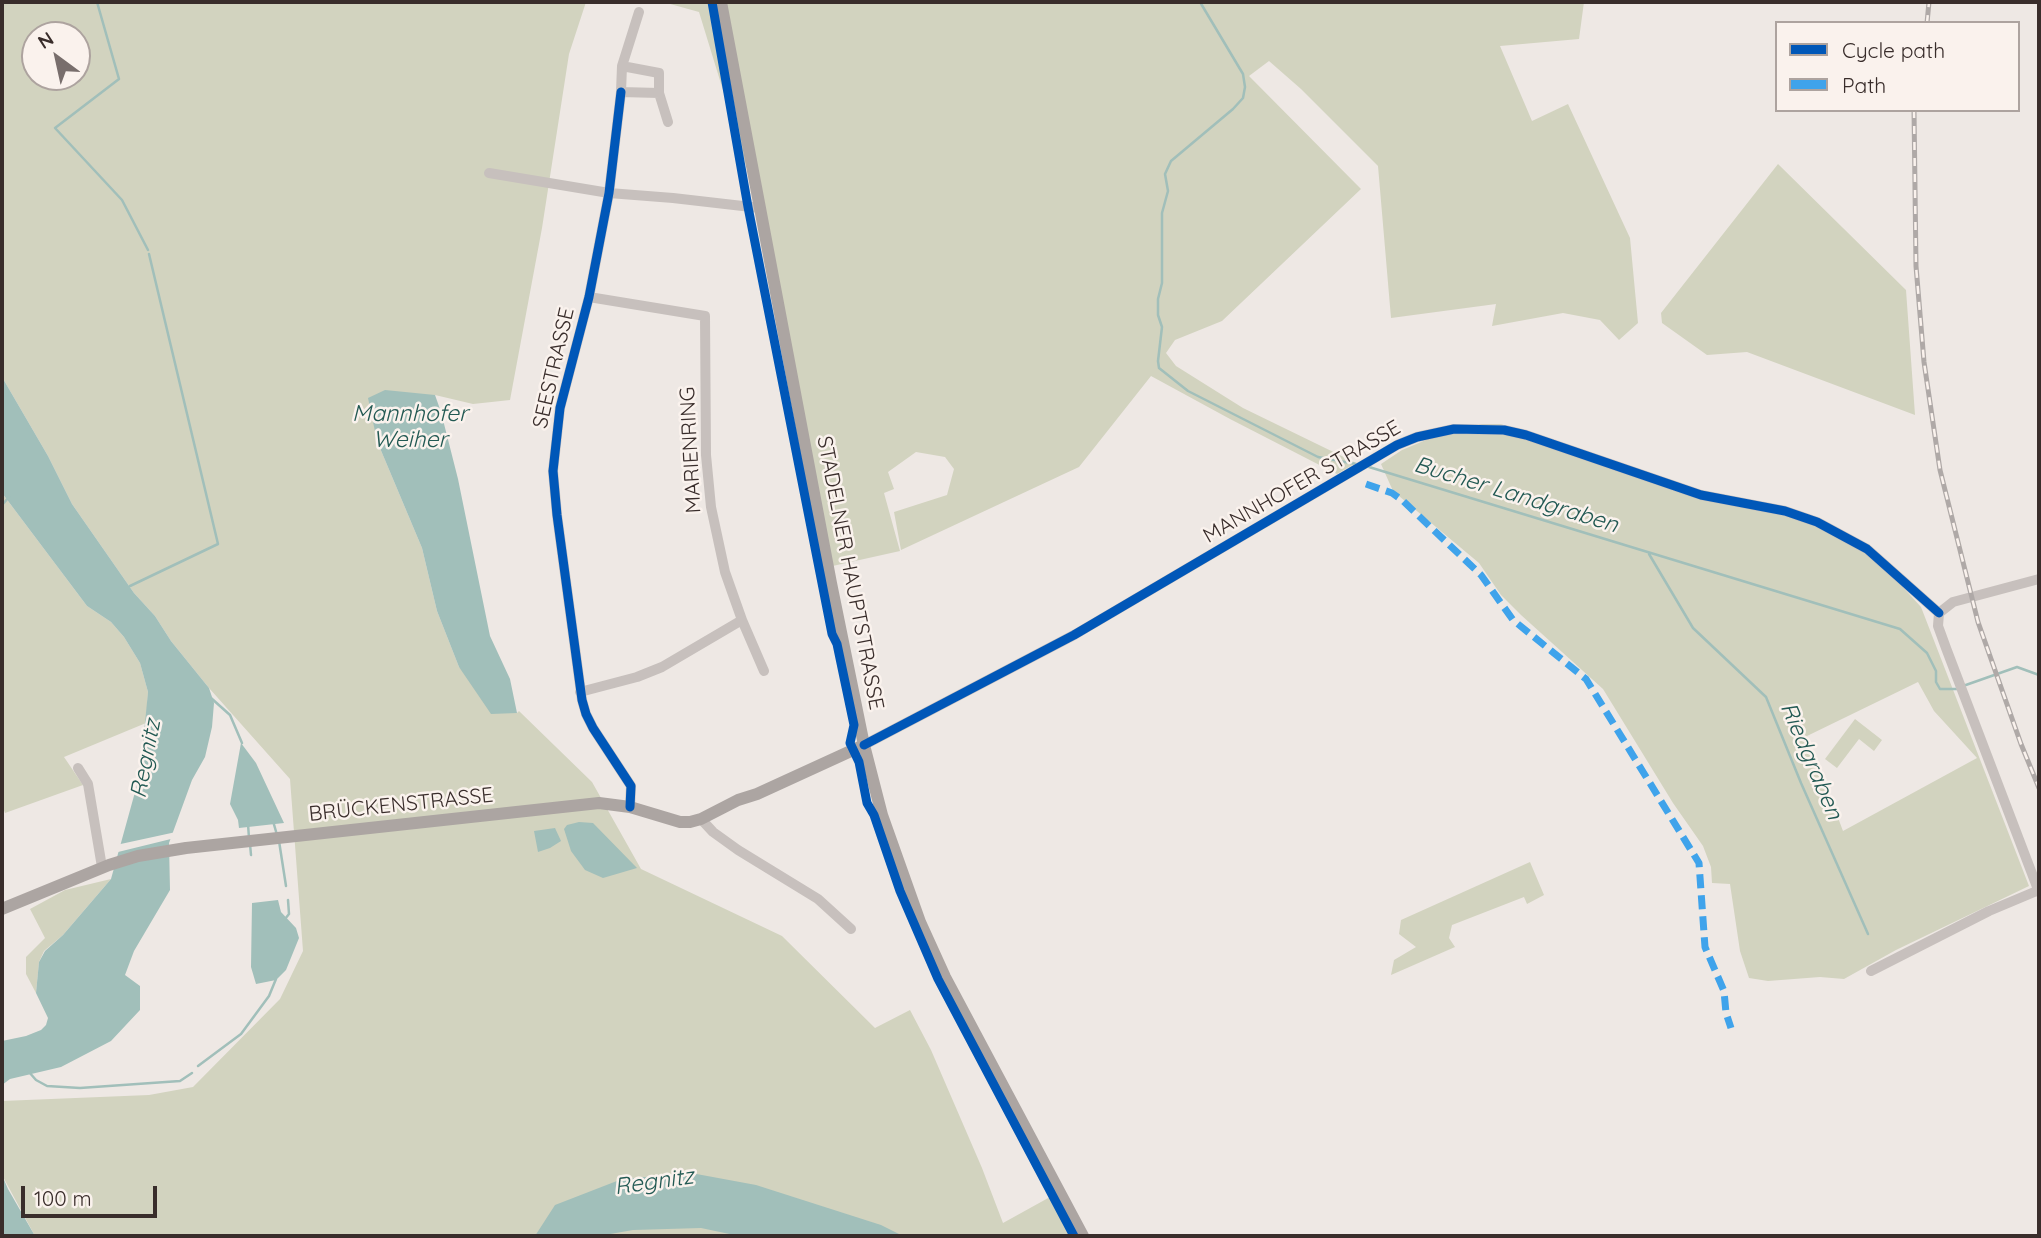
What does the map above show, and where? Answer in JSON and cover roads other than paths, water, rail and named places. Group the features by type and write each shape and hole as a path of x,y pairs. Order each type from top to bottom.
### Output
{"main road":[{"name":"STADELNER HAUPTSTRASSE","path":"721,2 864,744 882,815 894,852 940,965 1083,1236"},
{"name":"MANNHOFER STRASSE","path":"630,807 680,822 701,819 864,744"},
{"name":"BRÜCKENSTRASSE","path":"105,866 176,849 570,805 599,803 630,807"},
{"path":"2,909 105,866"}],"street":[{"name":"SEESTRASSE","path":"630,807 631,786 586,714 580,692 556,515 553,471 559,408 589,297 609,194 622,66 639,12"},
{"path":"622,66 659,73 659,93 668,122"},
{"path":"621,92 659,93"},
{"path":"489,173 609,194 760,208"},
{"name":"MARIENRING","path":"589,297 705,316 706,455 711,507 725,572 764,671"},
{"name":"MANNHOFER STRASSE","path":"864,744 1074,635 1380,455 1417,437 1454,429 1504,430 1526,435 1701,495 1785,511 1817,522 1867,549 1939,613"},
{"path":"1871,971 1989,911 2039,891 1938,626 1939,613 1953,602 2039,579"},
{"path":"580,692 637,677 662,667 742,620"},
{"path":"78,768 89,784 105,866"},
{"path":"701,819 713,832 738,850 818,899 851,929"}],"water":[{"name":"Regnitz","path":"2,377 48,456 72,504 134,593 155,616 171,641 209,688 214,703 205,757 192,780 169,843 170,890 134,951 125,975 140,986 140,1010 111,1041 61,1067 10,1079 2,1085 2,1041 26,1036 46,1025 48,1018 36,993 39,962 45,951 63,935 111,879 140,774 148,692 140,663 124,637 111,622 87,606 2,493"},
{"name":"Mannhofer Weiher","path":"385,390 435,395 458,479 490,636 510,679 517,713 491,714 459,667 437,611 422,548 377,441 368,398"},
{"path":"241,743 256,763 284,823 239,828 230,804"},
{"path":"593,823 637,868 603,878 585,870 571,851 564,829 567,825"},
{"path":"555,828 561,841 538,852 534,831"},
{"path":"278,900 281,912 296,928 299,938 286,970 276,980 256,984 251,967 252,903"},
{"name":"Regnitz","path":"691,1173 756,1185 881,1225 903,1236 739,1236 701,1228 633,1230 599,1236 535,1236 555,1205 622,1179"},
{"path":"2,1175 8,1189 35,1236 2,1236"}],"waterway":[{"path":"97,2 119,79 55,128 122,200 148,250"},
{"name":"Bucher Landgraben","path":"1200,2 1243,74 1245,87 1243,98 1233,109 1171,161 1165,174 1168,191 1162,213 1162,283 1158,299 1158,315 1162,327 1159,368 1188,391 1318,457 1356,464"},
{"path":"130,586 218,544 149,254"},
{"name":"Bucher Landgraben","path":"1369,467 1900,629 1927,653 1936,671 1936,682 1940,689 1957,689"},
{"path":"2,505 9,497"},
{"name":"Riedgraben","path":"1649,554 1693,628 1766,697 1868,934"},
{"name":"Bucher Landgraben","path":"1963,686 2017,667 2039,675"},
{"path":"211,698 230,715 242,743"},
{"path":"273,821 277,835"},
{"path":"248,824 249,838"},
{"path":"279,841 286,886"},
{"path":"250,844 251,855"},
{"path":"285,919 289,914 288,900"},
{"path":"198,1066 241,1034 269,996 276,979"},
{"path":"29,1072 47,1086 80,1088 180,1081 192,1073"}],"railway":[{"path":"1927,21 1929,2"},
{"path":"1914,112 1916,266 1924,362 1940,470 1978,622 2039,788"}]}
